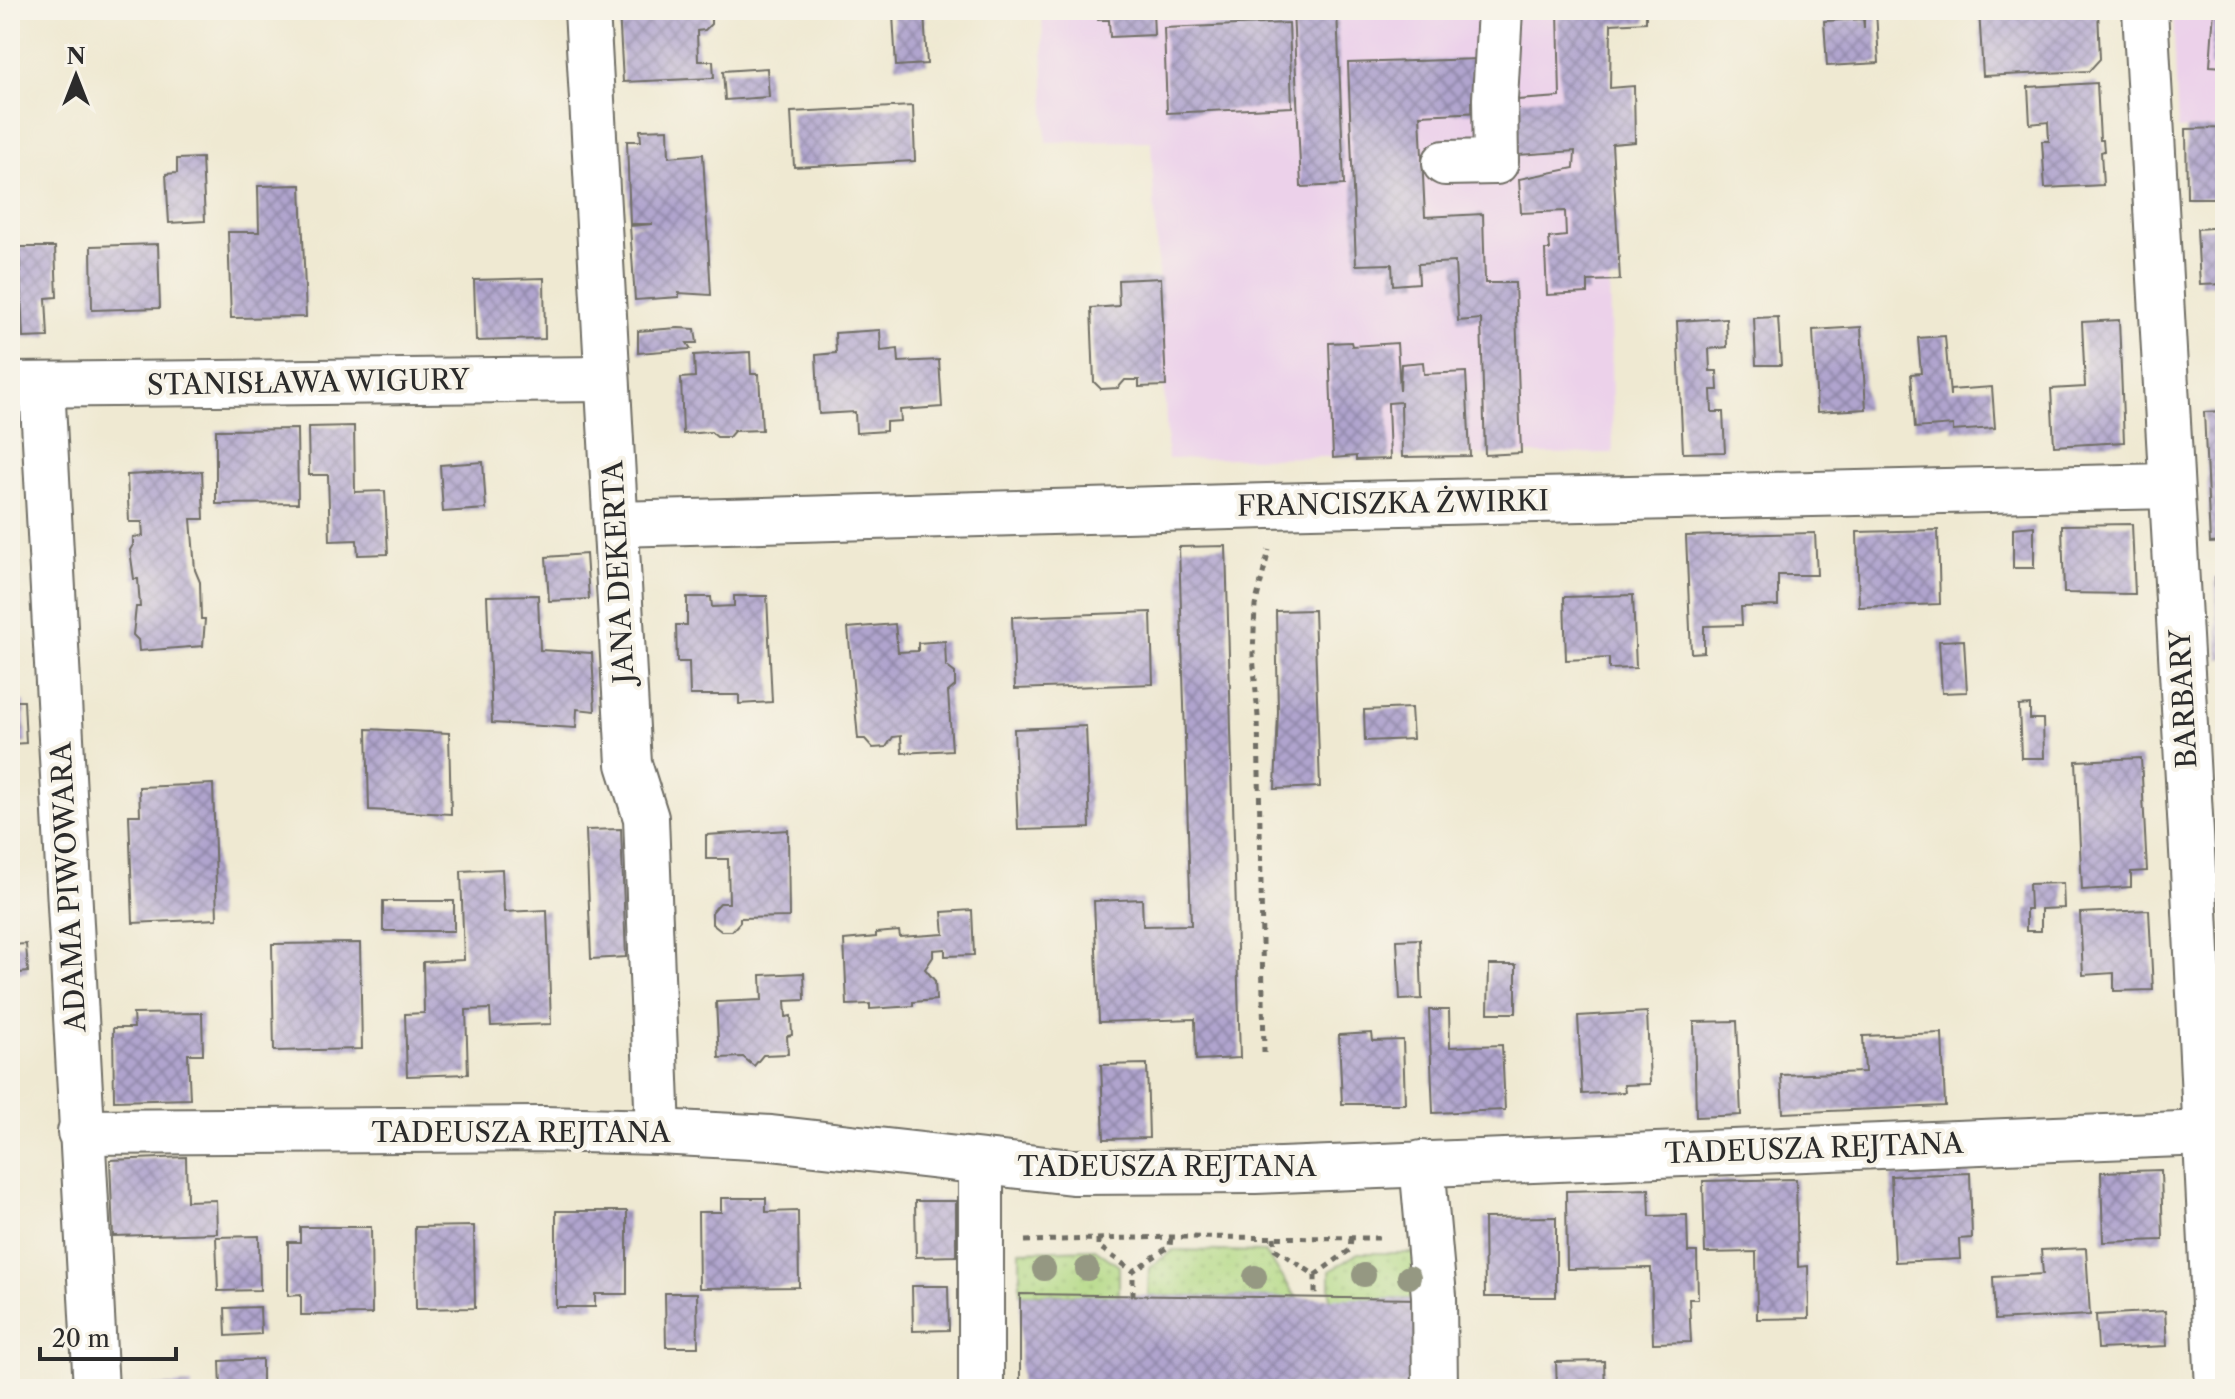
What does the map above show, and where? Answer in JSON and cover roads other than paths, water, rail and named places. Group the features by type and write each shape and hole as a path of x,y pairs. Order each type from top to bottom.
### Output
{"street":[{"name":"JANA DEKERTA","path":"587,10 629,764 646,818 658,1132"},
{"path":"1445,163 1496,162 1495,99 1500,10"},
{"name":"BARBARY","path":"2145,10 2170,486 2209,871 2206,1133 2218,1389"},
{"name":"STANISŁAWA WIGURY","path":"26,385 606,379"},
{"name":"ADAMA PIWOWARA","path":"26,385 96,1389"},
{"name":"FRANCISZKA ŻWIRKI","path":"616,524 2170,486"},
{"name":"TADEUSZA REJTANA","path":"80,1132 543,1129 658,1132 771,1138 1072,1172 1255,1171 2206,1133"},
{"path":"1422,1163 1434,1296 1435,1389"},
{"path":"981,1164 981,1389"}]}
